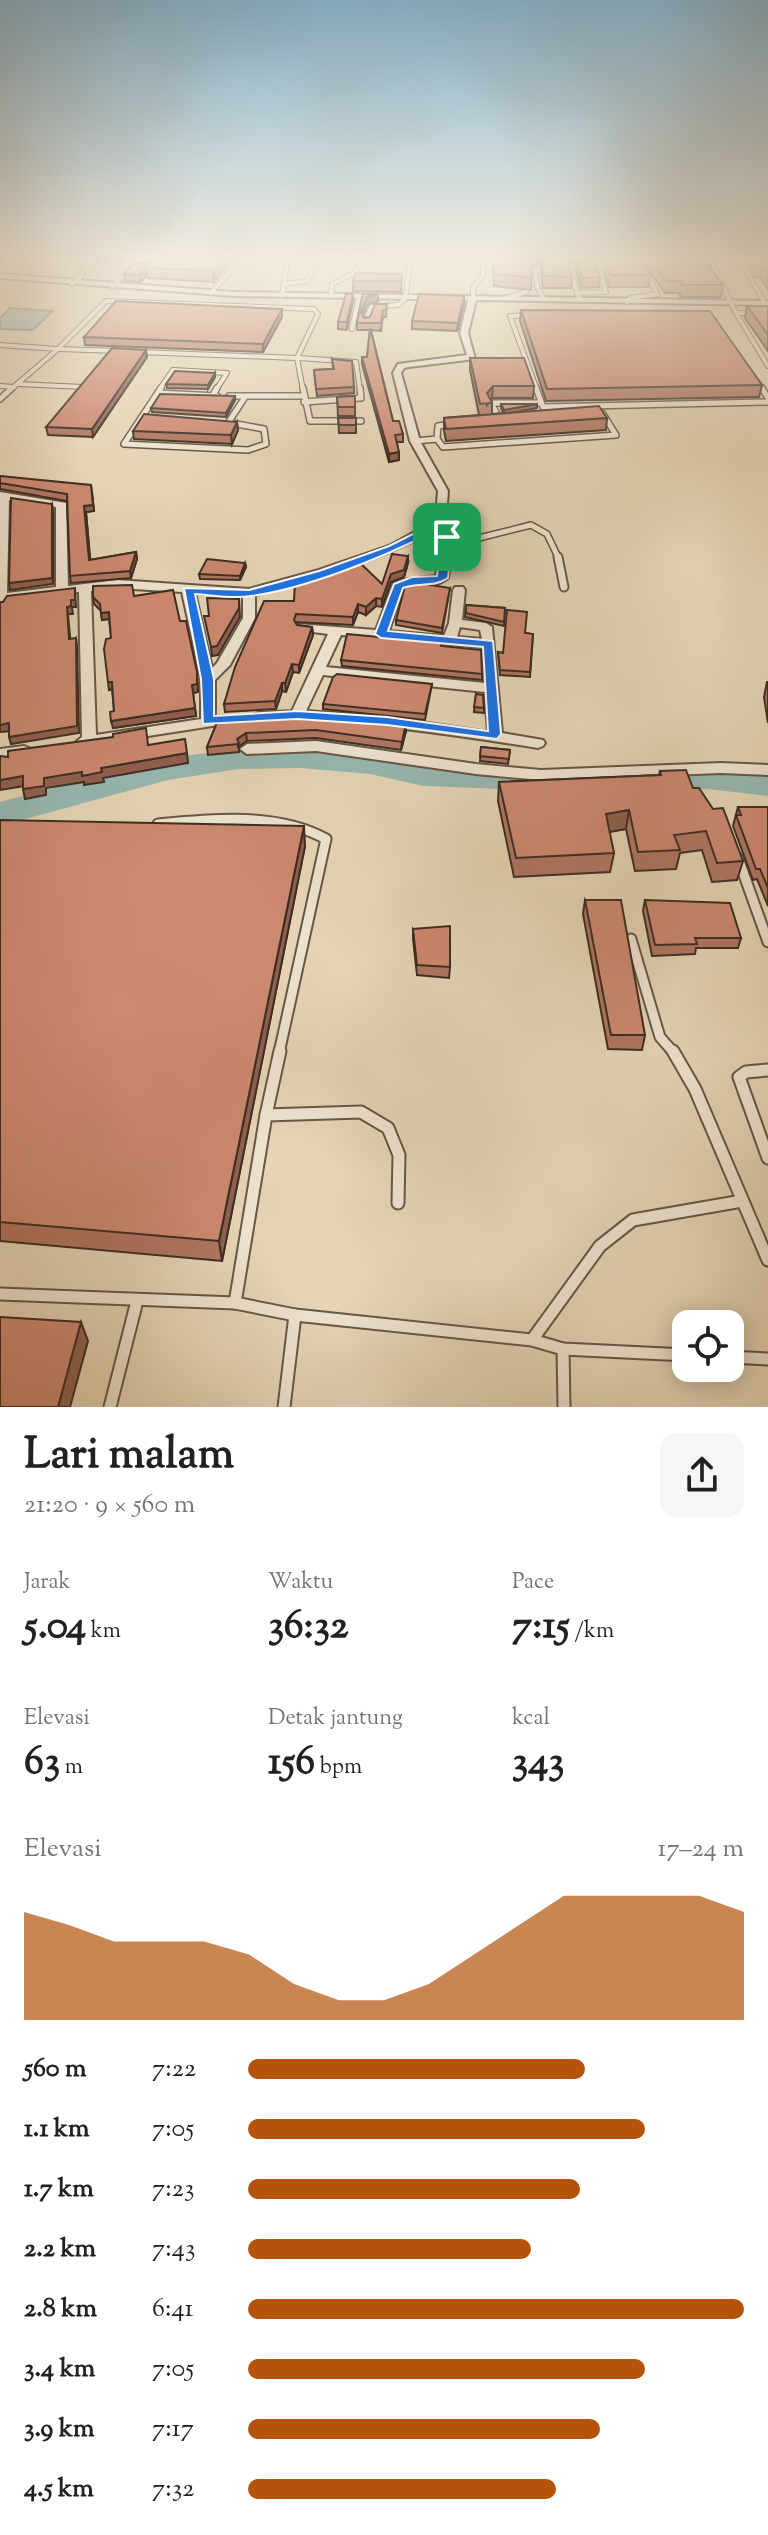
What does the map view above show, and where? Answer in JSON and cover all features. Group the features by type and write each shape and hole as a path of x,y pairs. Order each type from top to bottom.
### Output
{"street":[{"path":"0,596 126,584 249,593 323,573 393,548 429,529 442,504 443,491 415,441 398,369 409,364 472,357 464,333 467,323"},
{"path":"0,604 1,502 62,505 62,589"},
{"path":"381,634 398,586 412,581 434,582 442,578 447,537 440,531 429,529"},
{"path":"85,588 82,741 208,721 297,715 387,721 538,743"},
{"path":"188,590 208,679 208,721"},
{"path":"449,641 455,623 459,590"},
{"path":"208,679 223,665 249,618 249,593"},
{"path":"356,632 387,616"},
{"path":"455,623 486,627 495,734 492,736"},
{"path":"303,627 489,644"},
{"path":"297,715 336,631"},
{"path":"317,670 490,688"},
{"path":"247,749 316,746 541,775 721,768 768,770"},
{"path":"0,754 45,747"}],"lane":[{"path":"0,399 58,349 83,323"},
{"path":"312,323 298,358 303,399 310,421 361,421"},
{"path":"352,329 353,323"},
{"path":"512,323 545,408 768,400"},
{"path":"742,323 768,366"},
{"path":"0,345 356,362 361,398 333,402 158,393"},
{"path":"213,395 227,373 173,370 123,443 126,446 248,450 266,444 264,429 215,422"},
{"path":"752,375 768,400"},
{"path":"0,386 83,387"},
{"path":"229,423 245,397"},
{"path":"333,402 335,422"},
{"path":"501,420 492,405 494,403 541,403"},
{"path":"454,424 438,426 437,439 443,447 616,435 602,413 557,415"},
{"path":"142,417 156,418"},
{"path":"485,421 515,419"},
{"path":"415,441 437,439"},
{"path":"447,537 479,538 538,526 547,530 553,541 564,587"},
{"path":"147,825 202,819 269,823 309,830 326,839 266,1115 235,1303"},
{"path":"735,849 768,942"},
{"path":"631,939 660,1037 677,1056 695,1089 768,1260"},
{"path":"768,1070 746,1072 739,1077 768,1158"},
{"path":"266,1115 361,1112 388,1128 399,1155 398,1203"},
{"path":"532,1340 600,1246 633,1220 742,1201"},
{"path":"0,1294 235,1303 295,1315 532,1340 563,1349 672,1354"},
{"path":"110,1407 137,1301"},
{"path":"284,1407 295,1315"},
{"path":"563,1349 564,1407"},
{"path":"744,1358 768,1359"}],"water":[{"path":"0,323 40,323 33,330 0,329"}],"building":[{"path":"97,323 275,323 263,344 84,337"},
{"path":"525,323 718,323 762,385 547,389"},
{"path":"759,323 768,323 768,335"},
{"path":"370,328 393,421 399,421 403,434 395,435 399,452 389,454 362,357 367,357"},
{"path":"112,348 146,350 92,429 46,427"},
{"path":"470,358 524,358 534,386 493,386 487,393 492,403 480,404"},
{"path":"332,359 352,361 354,387 316,389 314,370 334,369"},
{"path":"175,371 215,373 208,385 166,384"},
{"path":"160,394 235,396 226,413 151,408"},
{"path":"355,396 355,407 338,407 337,397"},
{"path":"501,404 537,404 504,410"},
{"path":"599,406 607,418 446,429 444,418"},
{"path":"144,414 237,422 231,435 133,431"},
{"path":"338,418 356,418 356,425 339,425"},
{"path":"0,476 91,485 93,505 84,506 89,560 136,552 130,571 70,576 67,494 0,483"},
{"path":"11,498 52,504 52,578 9,583"},
{"path":"392,554 408,556 404,570 391,574 382,599 376,598 366,607 358,604 353,617 296,614 294,620 297,625 312,627 299,665 292,664 275,701 224,704 235,667 264,601 294,601 295,581 304,578 307,581 358,561 382,584"},
{"path":"207,559 245,563 240,576 199,574"},
{"path":"425,584 450,588 442,628 396,620 405,586"},
{"path":"132,585 134,596 173,590 180,621 186,621 197,672 197,684 192,685 195,708 111,721 110,712 114,711 112,682 108,682 104,649 106,639 111,638 109,612 101,613 100,604 93,597 93,586"},
{"path":"75,588 75,600 71,600 71,606 67,607 69,639 76,638 77,726 9,737 9,723 0,725 0,602 7,596"},
{"path":"207,598 239,599 239,608 217,646 211,647 204,616 209,616"},
{"path":"466,605 505,608 504,622 466,613"},
{"path":"507,610 527,612 525,633 533,634 530,672 500,670 498,652 503,653"},
{"path":"347,634 481,650 482,674 341,660"},
{"path":"337,674 432,684 425,714 323,704"},
{"path":"476,694 483,695 484,708 474,707"},
{"path":"274,716 406,723 402,742 316,730 246,733 237,739 239,744 207,747 218,720"},
{"path":"146,728 148,745 185,739 187,753 101,768 102,772 82,776 82,772 44,778 44,786 23,789 23,776 0,780 0,756 8,757 8,751 113,737 113,734"},
{"path":"481,747 510,750 509,759 480,756"},
{"path":"686,770 693,788 699,788 713,809 723,808 743,861 717,863 706,831 674,835 680,850 638,852 629,810 606,814 614,853 516,858 499,782 661,775 660,771"},
{"path":"738,807 768,807 768,888 760,869 756,869 736,815 741,815"},
{"path":"0,820 304,826 219,1241 0,1222"},
{"path":"585,900 621,900 645,1035 611,1035"},
{"path":"645,900 730,903 741,938 695,938 697,944 655,945"},
{"path":"450,926 450,967 417,965 413,929"},
{"path":"0,1317 81,1322 58,1407 0,1407"}],"waterway":[{"path":"0,814 168,769 238,759 300,758 370,764 424,775 578,781"},
{"path":"650,780 708,778 768,785"}],"route":[{"path":"429,529 440,531 447,537 442,578 434,582 404,582 398,586 381,634 489,644 495,734 488,737 387,721 297,715 208,721 208,679 188,590 249,593 323,573 393,548 429,529"}]}
